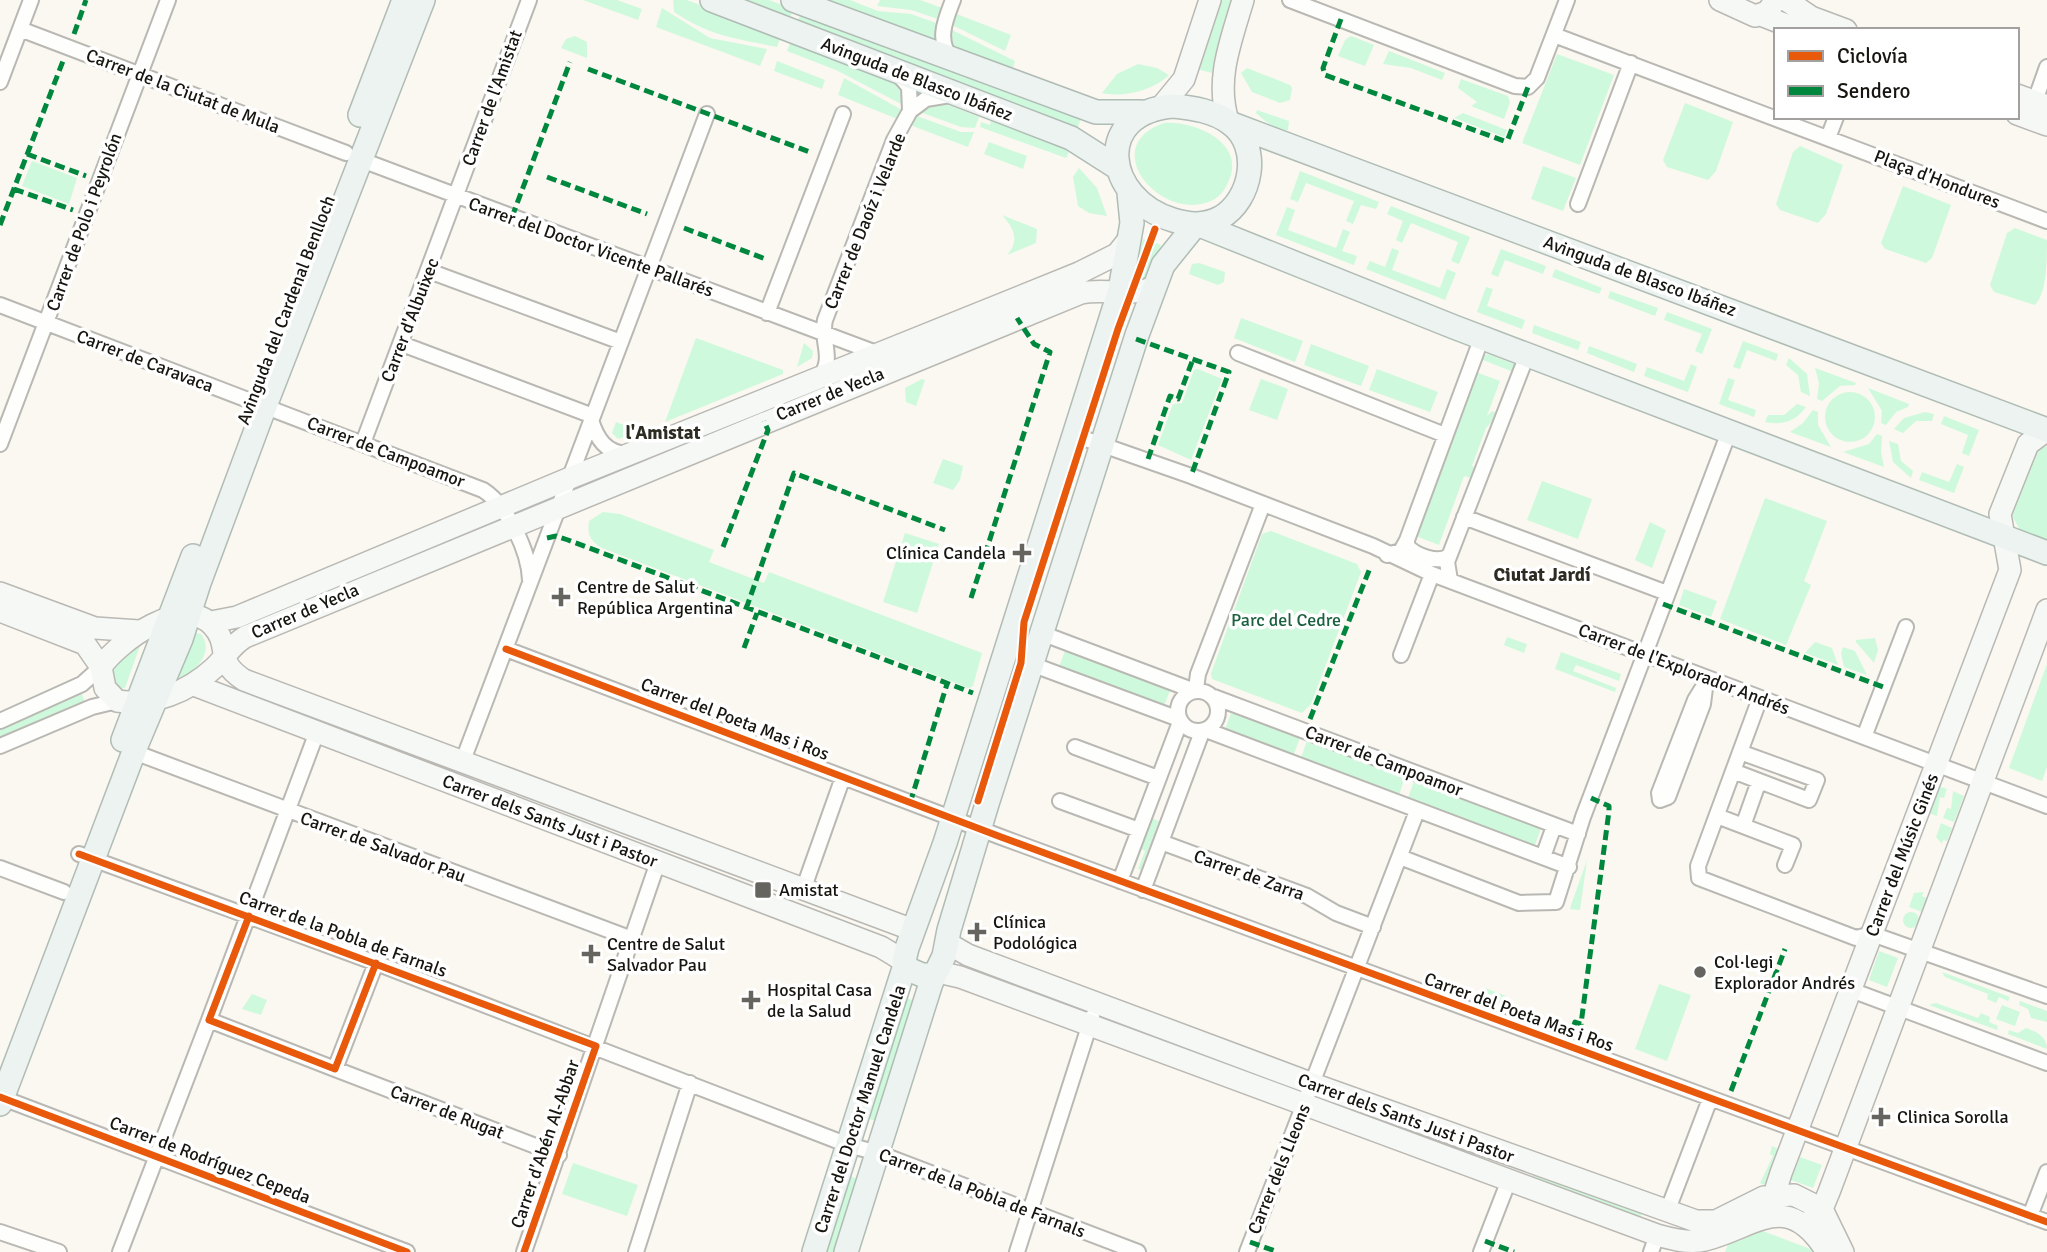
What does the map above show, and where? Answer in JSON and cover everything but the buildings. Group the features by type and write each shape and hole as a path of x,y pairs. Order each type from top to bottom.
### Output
{"main road":[{"name":"Avinguda del Cardenal Benlloch","path":"1,1100 137,701 189,619 258,404 353,156 404,0"},
{"name":"Avinguda del Cardenal Benlloch","path":"353,156 423,0"},
{"name":"Avinguda de Blasco Ibáñez","path":"712,0 1071,138 1118,168"},
{"name":"Avinguda de Blasco Ibáñez","path":"793,0 953,61 1096,111 1151,110"},
{"path":"1188,107 1230,123 1246,144 1250,159 1244,191 1236,206 1223,216 1197,225 1166,260 1155,286 1041,632 936,974 917,974 905,963 914,929 952,818 1120,290 1132,223 1129,193 1118,168 1122,132 1151,110 1188,107"},
{"name":"Avinguda de Blasco Ibáñez","path":"1230,123 2047,430"},
{"path":"1129,193 1155,212 1197,225 1527,355 2047,554"},
{"path":"1014,623 1033,625 1041,632"},
{"path":"1005,650 1011,659 1031,664"},
{"name":"Avinguda del Cardenal Benlloch","path":"0,1062 64,892 86,857 135,752 137,701"},
{"path":"914,929 933,930 947,941"},
{"name":"Carrer del Doctor Manuel Candela","path":"814,1252 905,963"},
{"name":"Carrer del Doctor Manuel Candela","path":"846,1252 936,974"}],"street":[{"path":"0,82 31,0"},
{"name":"Carrer de Polo i Peyrolón","path":"0,444 168,0"},
{"name":"Carrer de l'Amistat","path":"456,197 528,0"},
{"name":"Avinguda de Blasco Ibáñez","path":"953,0 942,34 945,50 953,61"},
{"path":"1151,110 1184,79 1210,0"},
{"path":"1230,123 1222,99 1223,74 1243,0"},
{"path":"1290,0 1515,86 1532,84 1566,0"},
{"path":"1786,0 1811,17 1841,28"},
{"path":"1731,3 1749,15 1769,8 1796,28"},
{"name":"Carrer de la Ciutat de Mula","path":"20,29 353,156"},
{"name":"Plaça d'Hondures","path":"1553,35 1774,117"},
{"path":"1578,204 1631,63"},
{"path":"2047,67 2029,104 2047,125"},
{"name":"Carrer de Daoíz i Velarde","path":"890,68 909,87 910,111"},
{"name":"Carrer de Daoíz i Velarde","path":"823,333 898,132 910,111 926,99 955,95"},
{"path":"454,785 707,114"},
{"path":"767,313 843,114"},
{"name":"Plaça d'Hondures","path":"1778,119 2047,221"},
{"path":"1828,138 1835,119"},
{"name":"Carrer del Doctor Vicente Pallarés","path":"353,156 904,364"},
{"name":"Carrer d'Albuixec","path":"363,443 456,197"},
{"name":"Carrer de Yecla","path":"223,658 230,647 245,637 505,517 570,478 1096,265 1117,254 1129,239"},
{"path":"429,271 621,342"},
{"name":"Carrer de Yecla","path":"189,619 237,617 505,517 560,505 1081,293 1142,291 1155,286"},
{"name":"Carrer de Caravaca","path":"0,305 258,404"},
{"path":"818,379 827,365 829,351 823,333"},
{"path":"1387,555 1401,551 1407,540 1482,337"},
{"path":"402,344 592,418"},
{"path":"1238,353 1446,435"},
{"path":"1450,580 1446,568 1449,556 1527,355"},
{"name":"Carrer de Campoamor","path":"258,404 483,490 505,517"},
{"path":"592,418 599,439 611,450 618,454 642,451"},
{"name":"Avinguda de Blasco Ibáñez","path":"2003,536 2000,514 2028,444 2047,430"},
{"path":"1400,857 1524,904 1556,902 1644,654 1729,432"},
{"path":"1074,435 1102,443"},
{"name":"Carrer de l'Explorador Andrés","path":"1102,443 1432,574 1644,654 1707,683 1760,698 2047,806"},
{"path":"1120,881 1179,721 1184,697 1194,690 1262,505"},
{"path":"505,517 529,562 527,592"},
{"path":"1464,517 1667,593"},
{"name":"Carrer del Músic Ginés","path":"1774,1195 1780,1173 2010,570 2003,536"},
{"path":"1407,540 1407,546 1413,552 1437,560 1449,556"},
{"path":"1401,655 1432,574"},
{"path":"0,593 90,636 105,688 137,701"},
{"path":"1843,1252 1826,1200 2047,610"},
{"path":"0,611 90,636 139,631 189,619 222,643 223,658 194,685 137,701 92,707 0,746"},
{"path":"1864,737 1906,627"},
{"path":"0,721 82,684 121,644 139,631"},
{"path":"1041,632 1214,697 1216,711 1204,731 1143,890"},
{"name":"Carrer del Poeta Mas i Ros","path":"506,649 1143,890 2047,1222"},
{"name":"Carrer dels Sants Just i Pastor","path":"223,658 227,667 244,680 803,890 914,929"},
{"path":"1031,664 1179,721 1188,729 1204,731"},
{"path":"1707,683 1703,704 1668,797 1660,800 1659,793 1695,700 1707,683"},
{"name":"Carrer dels Sants Just i Pastor","path":"194,685 881,947 905,963"},
{"name":"Carrer de Campoamor","path":"1214,697 1578,834"},
{"path":"1760,698 1696,872 1705,880 1856,938 1872,934 2047,996"},
{"name":"Carrer de Campoamor","path":"1204,731 1569,867"},
{"path":"120,1252 317,732"},
{"path":"1075,747 1158,778"},
{"name":"Carrer de Salvador Pau","path":"135,752 632,939"},
{"path":"1733,771 1810,800 1817,780 1741,752"},
{"path":"803,890 844,777"},
{"path":"1742,826 1759,781"},
{"path":"1060,801 1139,830"},
{"name":"Carrer dels Lleons","path":"1247,1252 1417,811"},
{"path":"1717,816 1793,845 1785,865"},
{"path":"1543,857 1554,826"},
{"name":"Carrer de Zarra","path":"1161,842 1307,896 1336,913 1373,927"},
{"name":"Carrer de la Pobla de Farnals","path":"86,857 376,963 848,1145 878,1153 1138,1252"},
{"name":"Carrer d'Abén Al-Abbar","path":"524,1252 658,862"},
{"path":"2,872 64,892"},
{"name":"Carrer dels Sants Just i Pastor","path":"947,941 968,955 1116,1011 1696,1221 1716,1221 1774,1195"},
{"path":"335,1069 376,963"},
{"name":"Carrer dels Sants Just i Pastor","path":"936,974 948,973 1509,1180 1654,1244 1676,1240 1703,1241 1758,1218 1809,1220 1826,1200"},
{"path":"1851,990 2047,1063"},
{"path":"1017,1252 1088,1025 1097,1012 1116,1011"},
{"name":"Carrer de Rugat","path":"209,1020 559,1154"},
{"path":"636,1252 690,1083"},
{"path":"1667,1212 1710,1099"},
{"name":"Carrer de Rodríguez Cepeda","path":"1,1100 407,1252"},
{"path":"1481,1252 1517,1158"},
{"path":"2030,1216 2047,1172"},
{"path":"1826,1200 1774,1195 1774,1204 1790,1219 1813,1234 1827,1252"},
{"path":"0,1232 59,1252"}],"green space":[{"path":"583,0 617,0 642,9 638,20"},
{"path":"673,0 687,0 781,36 777,47 724,36 700,27 674,12"},
{"path":"735,0 769,0 793,9 789,21"},
{"path":"816,0 850,0 878,11 911,14 939,24 941,47"},
{"path":"880,0 920,0 945,9 941,20 911,10 877,6"},
{"path":"1217,0 1233,0 1212,73 1197,69"},
{"path":"662,8 710,38 767,49 760,66 656,27"},
{"path":"801,12 1081,118 1077,130 797,23"},
{"path":"954,13 1011,35 1005,51 950,24"},
{"path":"948,28 1015,61 1011,74 950,49"},
{"path":"575,36 587,42 587,58 561,48 566,39"},
{"path":"1351,36 1374,45 1365,66 1338,56 1345,40"},
{"path":"791,40 902,84 905,106 836,70 787,51"},
{"path":"1389,51 1445,73 1442,80 1411,68 1383,64"},
{"path":"1557,54 1614,75 1580,165 1522,143"},
{"path":"777,61 825,80 822,89 774,71"},
{"path":"1138,64 1157,68 1169,75 1138,92 1102,93 1117,74"},
{"path":"1247,68 1290,85 1290,100 1280,103 1252,92 1241,73"},
{"path":"844,78 904,111 900,120 838,95"},
{"path":"1461,79 1508,96 1510,102 1504,119 1471,106 1477,102 1458,88"},
{"path":"938,101 979,117 975,128 961,127 917,111"},
{"path":"1685,103 1733,122 1716,171 1708,180 1667,167 1663,160"},
{"path":"1257,110 1289,121 1288,130 1270,125 1256,113"},
{"path":"1463,113 1507,130 1504,137 1454,118"},
{"path":"914,115 961,132 974,132 968,147 910,125"},
{"path":"991,121 1060,146 1069,152 1066,158 980,127 981,122 990,125"},
{"path":"1164,123 1189,125 1214,136 1224,144 1232,167 1226,186 1213,200 1194,205 1175,202 1157,193 1144,180 1136,165 1136,149 1144,134"},
{"path":"989,142 1027,156 1023,169 984,154"},
{"path":"1800,146 1843,165 1826,214 1818,223 1780,210 1776,204 1793,152"},
{"path":"32,161 77,178 69,204 22,186"},
{"path":"1543,166 1576,178 1563,211 1531,199"},
{"path":"1079,168 1097,188 1107,216 1089,213 1078,206 1073,177"},
{"path":"1300,171 1379,202 1376,209 1361,205 1353,224 1346,221 1354,201 1306,183 1298,202 1290,199"},
{"path":"1903,186 1951,205 1932,258 1926,263 1885,249 1881,243"},
{"path":"1391,206 1470,237 1459,264 1451,261 1458,242 1411,223 1402,243 1396,240 1403,221 1387,214"},
{"path":"1287,207 1295,210 1288,230 1336,248 1343,229 1350,232 1342,251 1357,256 1354,265 1276,235"},
{"path":"1002,215 1037,229 1036,243 1007,255 1013,245 1014,235"},
{"path":"2015,228 2047,240 2044,284 2035,305 1994,292 1990,285 2007,233"},
{"path":"1143,239 1149,241 1134,283 1131,281"},
{"path":"1153,242 1161,245 1146,281 1139,284"},
{"path":"1392,248 1399,251 1392,270 1440,288 1447,269 1456,273 1445,300 1366,269 1370,261 1385,267"},
{"path":"1501,249 1546,266 1543,274 1505,260 1498,277 1491,274"},
{"path":"1199,263 1225,272 1224,282 1218,285 1189,274 1192,264"},
{"path":"1555,269 1602,288 1599,294 1552,277"},
{"path":"1486,287 1493,289 1487,306 1525,320 1522,329 1477,312"},
{"path":"1610,291 1658,308 1655,316 1608,298"},
{"path":"1667,312 1712,329 1702,354 1695,351 1702,334 1664,320"},
{"path":"1241,318 1303,341 1295,362 1234,338"},
{"path":"1534,325 1581,342 1578,350 1532,333"},
{"path":"696,338 783,370 783,374 665,422"},
{"path":"1743,341 1778,354 1776,361 1747,350 1740,369 1733,367"},
{"path":"804,343 813,351 812,358 797,367"},
{"path":"1311,344 1369,366 1361,386 1304,365"},
{"path":"1589,346 1637,364 1634,372 1587,353"},
{"path":"1488,354 1514,364 1516,373 1478,358"},
{"path":"1789,358 1807,374 1810,396 1801,392 1798,375 1786,365"},
{"path":"1691,364 1697,367 1688,392 1644,376 1647,367 1684,381"},
{"path":"860,368 869,372 605,481 602,475"},
{"path":"1815,368 1856,383 1840,386 1822,401 1817,399 1819,383"},
{"path":"1198,369 1222,379 1191,460 1158,445 1173,404 1182,403 1194,370"},
{"path":"1377,369 1438,392 1430,412 1369,390"},
{"path":"1473,371 1500,381 1487,416 1492,411 1499,414 1486,428 1472,466 1478,469 1474,479 1464,476 1439,545 1411,534"},
{"path":"1728,378 1735,380 1728,400 1756,410 1754,417 1719,404"},
{"path":"1261,379 1288,389 1277,420 1249,410"},
{"path":"925,380 916,406 906,402 905,388"},
{"path":"1868,388 1909,404 1908,407 1896,412 1886,425 1881,423 1882,411"},
{"path":"1850,392 1867,400 1875,417 1867,434 1850,442 1833,434 1825,417 1833,400"},
{"path":"1797,404 1806,407 1793,419 1783,423 1765,422 1768,415 1784,415"},
{"path":"1813,410 1818,412 1818,425 1831,447 1790,432 1803,423"},
{"path":"1925,412 1934,414 1932,421 1916,421 1903,433 1894,429 1904,418"},
{"path":"1944,416 1979,430 1969,456 1962,453 1968,435 1941,424"},
{"path":"616,422 640,432 618,439 612,433"},
{"path":"1877,434 1882,436 1884,467 1843,452 1869,444"},
{"path":"1889,441 1898,444 1901,461 1913,471 1911,478 1893,462"},
{"path":"2047,446 2047,540 2020,530 2011,514 2032,456"},
{"path":"943,459 963,466 960,480 953,490 933,483"},
{"path":"1957,464 1964,467 1954,493 1919,480 1922,472 1949,482"},
{"path":"1542,481 1592,499 1578,539 1527,520"},
{"path":"1765,498 1827,521 1804,581 1811,585 1786,645 1720,619"},
{"path":"603,512 620,514 714,550 709,562 764,583 769,572 982,653 973,686 969,688 602,548 592,540 588,526 589,521"},
{"path":"1650,522 1666,530 1652,568 1635,560"},
{"path":"462,531 468,536 247,628 244,621"},
{"name":"Parc del Cedre","path":"1271,531 1357,564 1361,572 1311,704 1302,713 1212,679 1211,673 1262,534"},
{"path":"905,533 939,544 917,613 883,602"},
{"path":"1684,589 1717,601 1711,617 1679,605"},
{"path":"195,633 201,634 205,641 204,655 191,672 178,680"},
{"path":"1507,637 1527,644 1524,653 1504,645"},
{"path":"1875,638 1878,650 1874,663 1856,640"},
{"path":"1815,642 1832,648 1838,665 1805,653"},
{"path":"141,643 125,688 121,689 115,682 114,669 122,657"},
{"path":"1843,647 1855,651 1867,675 1844,667 1841,653"},
{"path":"1066,648 1171,688 1164,706 1059,667"},
{"path":"1561,652 1621,674 1619,681 1576,665 1573,671 1616,688 1615,692 1555,669"},
{"path":"2047,664 2047,767 2042,781 2009,768"},
{"path":"81,692 85,702 0,739 0,727"},
{"path":"1231,713 1300,738 1293,756 1225,730"},
{"path":"1307,741 1405,777 1399,795 1301,758"},
{"path":"1414,781 1541,828 1535,845 1408,798"},
{"path":"1936,785 1947,789 1944,798 1940,797 1937,816 1925,812"},
{"path":"1953,791 1964,796 1954,822 1943,818 1947,808 1951,809"},
{"path":"1151,818 1159,821 1141,870 1138,869 1145,851 1142,849 1135,868 1132,867"},
{"path":"1941,823 1952,828 1947,841 1943,840 1942,844 1936,837"},
{"path":"1587,860 1580,910 1570,909 1571,905"},
{"path":"1924,892 1922,896 1927,898 1922,912 1909,907 1914,893"},
{"path":"1908,912 1914,912 1919,920 1917,926 1908,928 1903,923 1903,917"},
{"path":"1879,951 1898,958 1887,987 1869,980"},
{"path":"1942,972 2010,997 2008,1001 1999,997 1996,1003 1987,999 1988,994 1945,977"},
{"path":"1659,984 1691,995 1667,1061 1635,1049"},
{"path":"1485,988 1506,996 1502,1005 1482,998"},
{"path":"252,994 267,1000 261,1015 242,1009"},
{"path":"904,997 916,1001 880,1122 866,1118"},
{"path":"2020,1001 2047,1011 2047,1022 2031,1018 2028,1009 2019,1005"},
{"path":"1936,1003 1978,1018 1981,1013 1990,1017 1989,1022 1998,1026 1997,1030 1929,1005"},
{"path":"2002,1005 2020,1012 2015,1026 1996,1019"},
{"path":"2026,1028 2041,1036 2047,1049 2008,1034 2009,1030 2018,1033"},
{"path":"1332,1096 1492,1155 1488,1167 1327,1108"},
{"path":"1772,1146 1781,1150 1765,1185 1760,1183 1773,1156 1770,1154"},
{"path":"1800,1157 1822,1165 1813,1188 1791,1180"},
{"path":"573,1163 638,1185 627,1216 562,1194"},
{"path":"1535,1170 1643,1210 1639,1221 1530,1182"},
{"path":"850,1176 862,1181 839,1252 825,1252"},
{"path":"1760,1230 1814,1252 1725,1252 1728,1244"}],"marked path":[{"path":"74,34 86,0"},
{"path":"1341,19 1323,68 1325,75 1504,141 1508,139 1528,87"},
{"path":"0,225 63,61"},
{"path":"512,217 570,62"},
{"path":"588,69 810,152"},
{"path":"27,154 86,176"},
{"path":"547,177 647,214"},
{"path":"14,189 73,210"},
{"path":"684,228 768,260"},
{"path":"971,598 1050,352 1034,344 1017,318"},
{"path":"1136,339 1229,372 1191,476"},
{"path":"1148,459 1170,396 1178,399 1193,359"},
{"path":"723,547 768,430 764,421"},
{"path":"746,609 794,473 945,530"},
{"path":"547,538 556,536 568,540 973,693"},
{"path":"1310,719 1370,568"},
{"path":"1663,604 1883,687"},
{"path":"744,648 757,613"},
{"path":"910,803 947,684"},
{"path":"1574,1025 1575,1022 1581,1024 1609,811 1609,806 1591,798"},
{"path":"1731,1091 1785,949"},
{"path":"1485,1241 1514,1252"},
{"path":"1250,1242 1278,1252"}],"cycle path":[{"path":"978,801 1021,663 1024,622 1118,329 1155,229"},
{"path":"506,649 1001,837 2047,1222"},
{"path":"79,854 596,1046 524,1252"},
{"path":"249,916 209,1020 335,1069 376,963"},
{"path":"0,1097 407,1252"}],"place":[{"name":"Clínica Candela","path":"1022,553"},
{"name":"Centre de Salut República Argentina","path":"561,597"},
{"name":"Amistat","path":"763,890"},
{"name":"Clínica Podológica","path":"977,932"},
{"name":"Centre de Salut Salvador Pau","path":"591,954"},
{"name":"Col·legi Explorador Andrés","path":"1700,972"},
{"name":"Hospital Casa de la Salud","path":"751,1000"},
{"name":"Clinica Sorolla","path":"1881,1117"}],"district":[{"name":"l'Amistat","path":"663,432"},
{"name":"Ciutat Jardí","path":"1542,574"}]}
